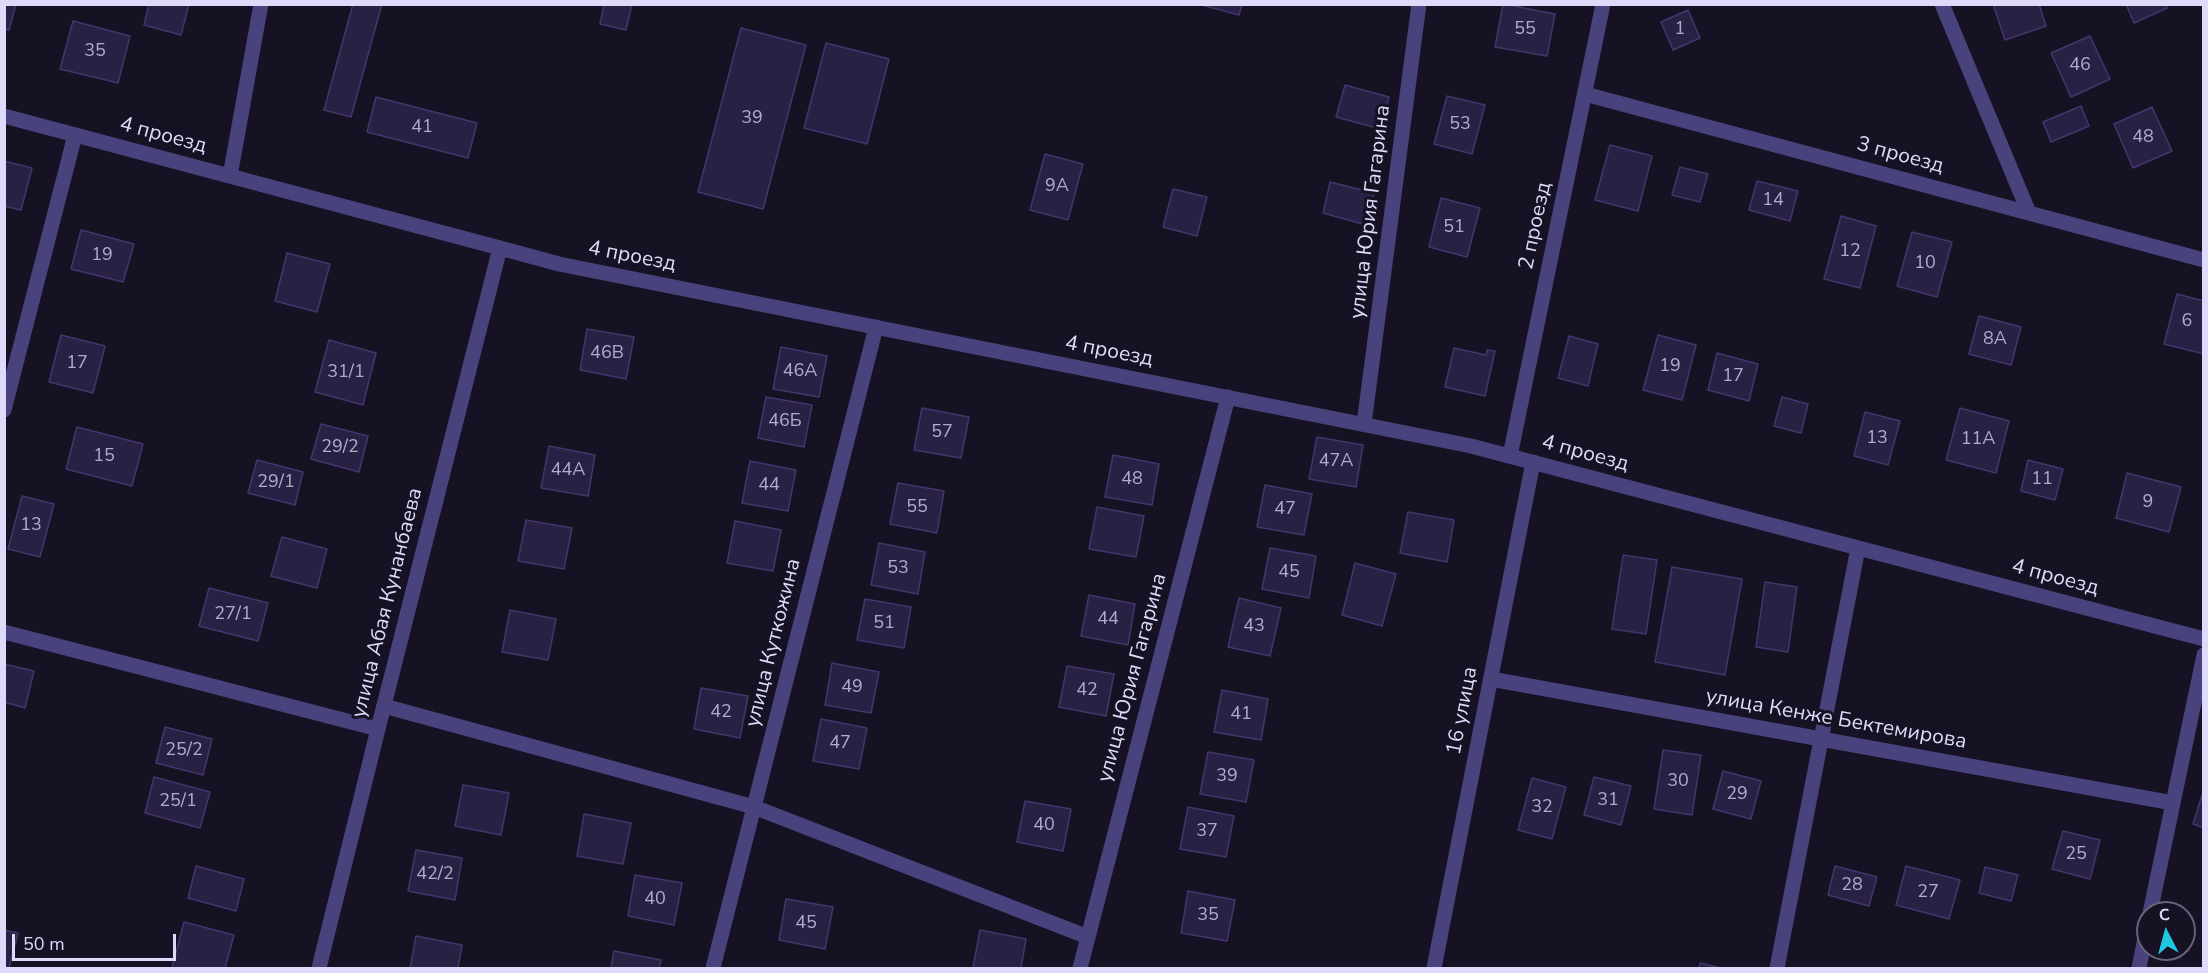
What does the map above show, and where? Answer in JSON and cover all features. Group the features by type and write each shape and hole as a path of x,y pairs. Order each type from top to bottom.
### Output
{"street":[{"path":"230,176 261,4"},
{"name":"улица Юрия Гагарина","path":"1364,424 1419,4"},
{"name":"2 проезд","path":"1510,456 1604,4"},
{"path":"1942,4 2029,213"},
{"name":"3 проезд","path":"1585,94 2204,260"},
{"name":"4 проезд","path":"4,116 559,264 1472,446 2204,639"},
{"path":"4,410 75,135"},
{"name":"улица Абая Кунанбаева","path":"320,969 378,729 500,248"},
{"name":"улица Куткожина","path":"713,969 876,327"},
{"name":"улица Юрия Гагарина","path":"1080,969 1228,398"},
{"name":"16 улица","path":"1434,969 1533,462"},
{"path":"1777,969 1858,548"},
{"path":"4,632 378,729"},
{"path":"2153,901 2204,655"},
{"name":"улица Кенже Бектемирова","path":"1491,679 2173,803"},
{"path":"384,706 754,807 1088,937"}],"building":[{"path":"4,4 16,4 9,30 4,29"},
{"path":"149,4 189,4 181,35 144,25"},
{"path":"353,4 382,4 351,117 324,110"},
{"path":"604,4 632,4 626,30 600,24"},
{"path":"1198,4 1242,4 1239,15"},
{"path":"1503,4 1555,14 1547,56 1495,47"},
{"path":"1993,4 2039,4 2046,26 2005,40"},
{"path":"2126,4 2166,4 2167,8 2134,23"},
{"path":"1688,10 1700,38 1673,50 1661,22"},
{"path":"73,21 130,36 118,83 60,69"},
{"path":"741,28 806,45 763,209 698,192"},
{"path":"2090,36 2110,79 2071,97 2051,53"},
{"path":"826,43 889,59 867,144 804,128"},
{"path":"1345,85 1389,97 1381,129 1336,117"},
{"path":"1447,96 1485,105 1472,154 1434,144"},
{"path":"376,97 477,123 468,158 367,132"},
{"path":"2081,106 2089,126 2051,142 2043,122"},
{"path":"2152,107 2172,151 2133,168 2114,124"},
{"path":"1610,145 1652,156 1638,211 1595,200"},
{"path":"1045,154 1083,164 1068,220 1030,210"},
{"path":"4,161 32,168 21,210 4,206"},
{"path":"1680,167 1708,174 1700,202 1672,195"},
{"path":"1757,181 1798,191 1790,221 1749,210"},
{"path":"1330,182 1374,193 1366,225 1323,213"},
{"path":"1173,189 1207,197 1197,236 1163,227"},
{"path":"1441,198 1480,208 1467,257 1429,247"},
{"path":"1841,216 1876,226 1860,288 1824,279"},
{"path":"81,230 134,244 123,282 71,269"},
{"path":"1912,232 1952,242 1937,297 1897,286"},
{"path":"287,253 330,264 317,312 275,301"},
{"path":"2177,294 2204,301 2204,354 2164,344"},
{"path":"1979,316 2021,327 2011,365 1969,354"},
{"path":"587,329 634,337 626,379 580,370"},
{"path":"61,335 105,346 93,393 49,382"},
{"path":"1658,335 1696,345 1682,400 1643,390"},
{"path":"1569,336 1598,344 1588,386 1558,378"},
{"path":"329,340 376,353 363,405 315,392"},
{"path":"781,347 827,356 819,397 773,389"},
{"path":"1454,348 1486,355 1487,350 1495,351 1485,396 1445,387"},
{"path":"1717,353 1758,364 1749,401 1708,390"},
{"path":"766,397 812,405 804,447 758,438"},
{"path":"1782,397 1808,404 1801,433 1774,426"},
{"path":"922,408 969,417 961,458 914,450"},
{"path":"1960,408 2009,421 1996,473 1946,460"},
{"path":"1865,412 1900,421 1888,465 1854,456"},
{"path":"321,424 368,436 359,472 311,459"},
{"path":"77,427 143,444 132,486 66,469"},
{"path":"1317,437 1363,445 1356,487 1309,479"},
{"path":"549,446 595,455 588,496 541,488"},
{"path":"1113,455 1159,464 1152,505 1105,497"},
{"path":"257,460 303,472 295,505 248,493"},
{"path":"2028,460 2063,469 2055,500 2021,491"},
{"path":"750,461 796,470 788,511 742,503"},
{"path":"2127,473 2181,487 2169,532 2116,518"},
{"path":"898,483 944,491 937,533 890,524"},
{"path":"1265,485 1312,494 1304,535 1257,527"},
{"path":"22,496 54,504 40,557 8,549"},
{"path":"1097,507 1144,516 1136,557 1089,549"},
{"path":"1408,512 1454,520 1447,562 1400,553"},
{"path":"526,520 572,528 564,569 518,561"},
{"path":"735,521 781,530 773,571 727,563"},
{"path":"282,537 327,549 317,588 271,576"},
{"path":"879,543 925,552 918,594 871,585"},
{"path":"1270,548 1316,556 1309,598 1262,589"},
{"path":"1623,555 1657,560 1646,634 1612,629"},
{"path":"1355,563 1396,574 1382,626 1342,615"},
{"path":"1672,567 1742,579 1725,675 1655,662"},
{"path":"1765,582 1797,587 1788,652 1756,647"},
{"path":"209,588 268,603 258,641 199,626"},
{"path":"1089,595 1135,604 1128,645 1081,636"},
{"path":"1239,598 1281,608 1270,656 1228,647"},
{"path":"865,599 911,607 904,648 857,640"},
{"path":"510,610 556,619 548,660 502,652"},
{"path":"832,663 879,672 871,713 825,705"},
{"path":"4,664 34,671 25,708 4,702"},
{"path":"1067,666 1114,674 1106,716 1059,707"},
{"path":"701,688 748,696 740,738 694,729"},
{"path":"1222,690 1268,699 1261,740 1214,732"},
{"path":"821,719 867,728 859,769 813,761"},
{"path":"165,727 212,739 203,775 156,763"},
{"path":"1663,750 1701,755 1692,815 1654,809"},
{"path":"1208,752 1254,760 1246,802 1200,794"},
{"path":"1723,771 1761,781 1751,819 1713,809"},
{"path":"154,777 210,792 200,828 145,813"},
{"path":"1594,777 1631,786 1621,825 1584,815"},
{"path":"1532,778 1566,787 1552,839 1518,830"},
{"path":"463,785 509,793 501,835 455,826"},
{"path":"2204,789 2204,828 2193,824"},
{"path":"1025,801 1071,809 1063,851 1017,842"},
{"path":"1188,807 1234,816 1226,857 1180,849"},
{"path":"584,814 631,823 623,864 577,856"},
{"path":"2063,831 2100,840 2090,879 2052,869"},
{"path":"416,850 462,858 455,900 408,891"},
{"path":"196,866 244,879 236,911 188,898"},
{"path":"1835,866 1877,877 1869,906 1828,895"},
{"path":"1906,866 1960,880 1949,919 1896,905"},
{"path":"1985,867 2018,875 2011,901 1979,893"},
{"path":"635,875 682,883 674,925 628,916"},
{"path":"1188,891 1235,900 1227,941 1181,933"},
{"path":"786,899 833,907 825,949 779,940"},
{"path":"184,922 234,935 225,968 172,968"},
{"path":"4,930 18,933 9,968 4,968"},
{"path":"980,930 1026,939 1021,968 973,968"},
{"path":"416,936 462,945 458,968 410,968"},
{"path":"614,951 661,960 659,968 611,968"},
{"path":"1700,963 1721,968 1699,968"}]}
